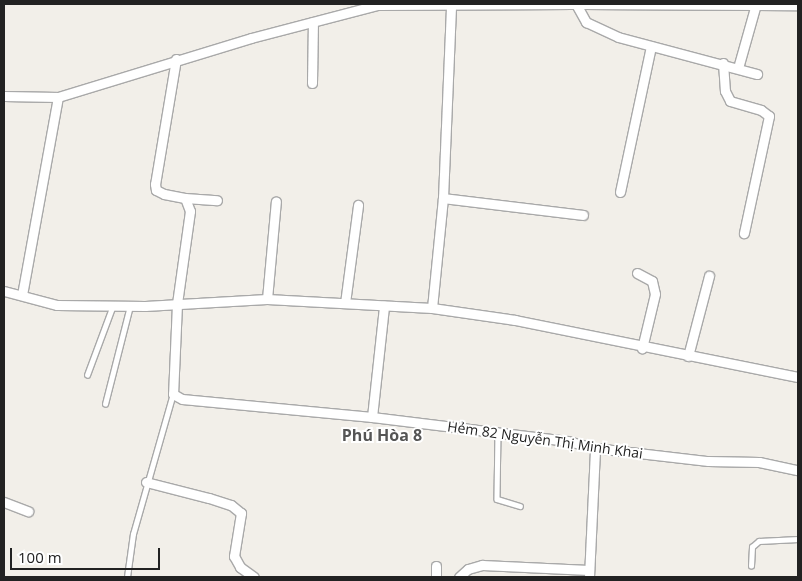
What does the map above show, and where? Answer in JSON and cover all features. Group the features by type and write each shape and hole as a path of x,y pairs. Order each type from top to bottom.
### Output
{"street":[{"path":"432,308 443,198 451,4"},
{"path":"4,96 58,97 176,59 378,6 574,4 586,22 618,37 723,63 757,74"},
{"path":"583,4 798,5"},
{"path":"738,68 756,4"},
{"path":"312,83 313,22"},
{"path":"620,192 651,46"},
{"path":"176,59 154,184 156,190 164,194 185,198 217,200"},
{"path":"723,63 725,91 730,102 761,110 769,116 744,233"},
{"path":"22,295 58,97"},
{"path":"173,394 178,304 190,211 185,198"},
{"path":"443,198 583,215"},
{"path":"267,299 276,201"},
{"path":"345,303 358,205"},
{"path":"637,273 652,281 655,294 642,348"},
{"path":"688,356 709,276"},
{"path":"4,290 57,305 130,306 267,299 432,308 515,320 642,348 798,377"},
{"path":"372,417 384,306"},
{"name":"Hẻm 82 Nguyễn Thị Minh Khai","path":"173,394 182,399 372,417 568,441 595,448 708,461 759,462 798,470"},
{"path":"459,577 468,569 482,565 589,574 595,448"},
{"path":"146,482 216,500 231,505 241,513 234,556 240,567 254,577"},
{"path":"4,502 28,511"},
{"path":"436,566 436,577"}],"lane":[{"path":"86,375 113,306"},
{"path":"105,404 130,306"},
{"path":"127,577 133,534 146,482 173,394"},
{"path":"498,432 497,499 520,506"},
{"path":"752,566 752,547 759,541 798,539"}],"district":[{"name":"Phú Hòa 8","path":"382,435"}]}
